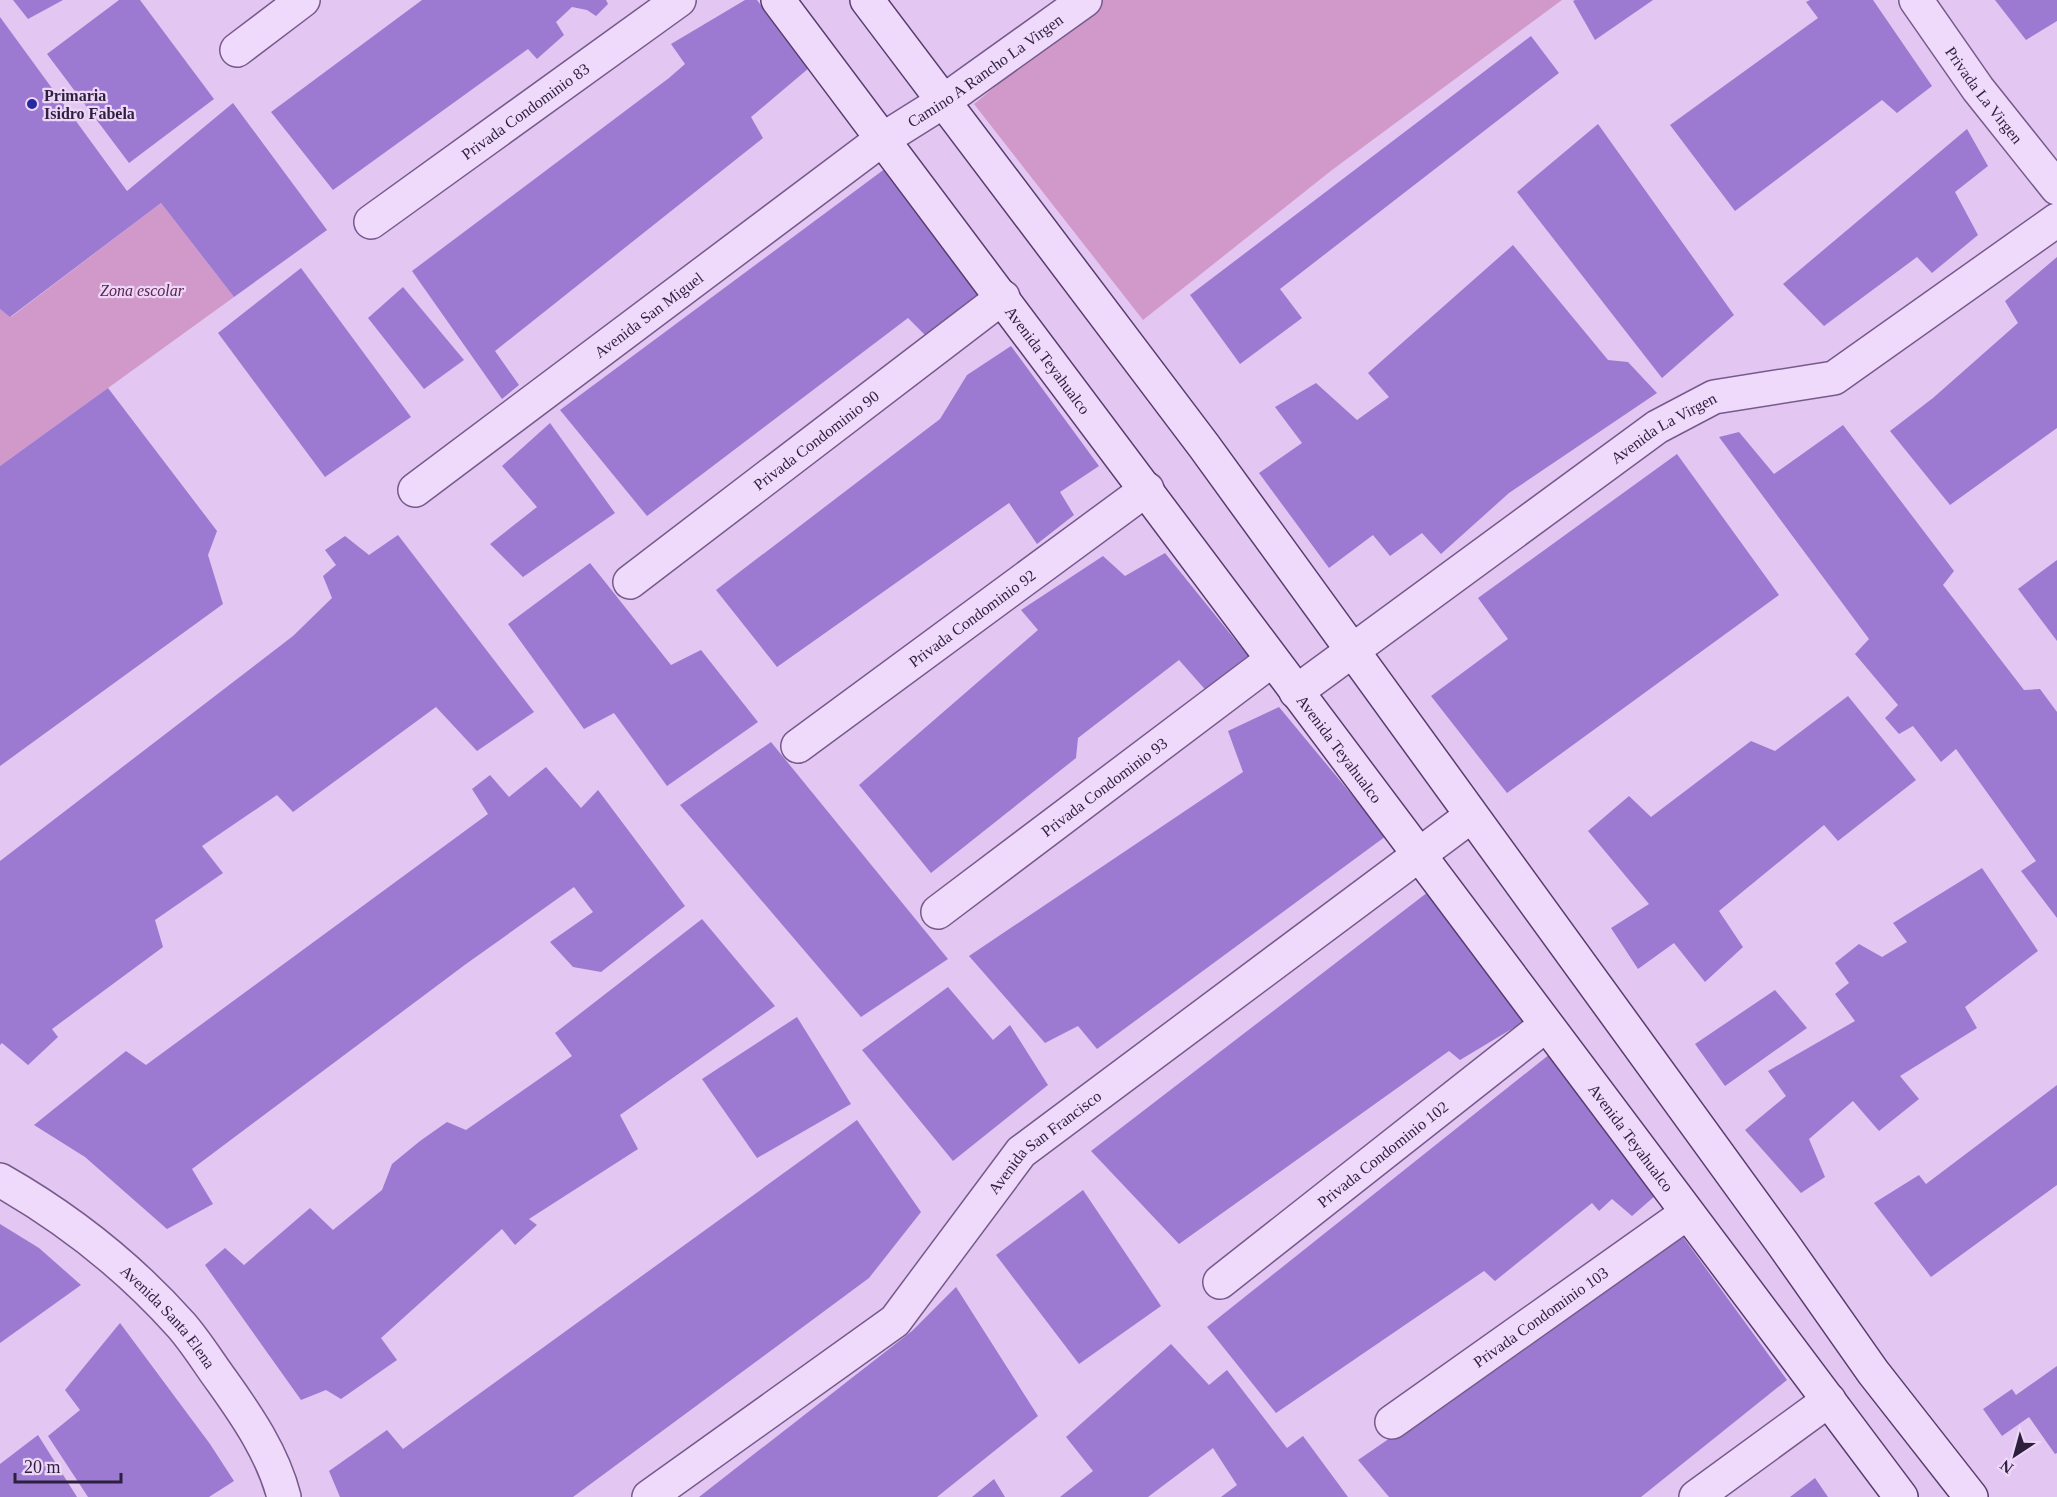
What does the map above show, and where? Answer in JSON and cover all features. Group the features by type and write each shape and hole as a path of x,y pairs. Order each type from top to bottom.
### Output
{"street":[{"path":"237,50 303,0"},
{"name":"Privada Condominio 83","path":"371,222 679,0"},
{"name":"Avenida Teyahualco","path":"778,0 1901,1497"},
{"path":"867,0 1204,446 1783,1244 1873,1372 1971,1497"},
{"name":"Camino A Rancho La Virgen","path":"882,140 944,101 1085,0"},
{"name":"Privada La Virgen","path":"1916,0 1978,89 2057,188"},
{"name":"Avenida San Miguel","path":"415,490 882,140"},
{"name":"Avenida La Virgen","path":"1296,692 1657,427 1714,397 1834,378 2057,220"},
{"name":"Privada Condominio 90","path":"630,582 1003,297"},
{"name":"Privada Condominio 92","path":"798,746 1146,489"},
{"name":"Privada Condominio 93","path":"938,912 1272,660"},
{"name":"Avenida San Francisco","path":"649,1497 895,1321 1021,1152 1471,816"},
{"name":"Privada Condominio 102","path":"1220,1282 1546,1026"},
{"name":"Avenida Santa Elena","path":"0,1180 44,1205 137,1279 182,1327 247,1415 279,1478 284,1497"},
{"name":"Privada Condominio 103","path":"1392,1422 1687,1213"},
{"path":"1696,1497 1829,1400"}],"green space":[{"path":"1100,0 1562,0 1332,170 1143,320 974,104"},
{"name":"Zona escolar","path":"161,203 234,297 0,466 0,309 11,317"}],"building":[{"path":"13,0 63,0 28,19"},
{"path":"119,0 140,0 214,99 129,163 47,54"},
{"path":"422,0 606,0 608,4 596,16 587,10 572,7 556,22 564,35 537,59 528,49 333,190 271,112"},
{"path":"745,0 757,0 809,68 751,117 763,138 495,351 519,385 502,399 412,271 685,64 671,44"},
{"path":"1653,0 1595,40 1573,1"},
{"path":"1810,0 1873,0 1932,86 1897,113 1882,100 1735,211 1670,125 1818,18 1806,2"},
{"path":"1995,0 2057,0 2057,21 2026,40"},
{"path":"0,17 127,191 233,103 327,230 234,297 161,203 10,317 0,309"},
{"path":"1531,36 1559,73 1280,289 1302,318 1240,364 1190,295"},
{"path":"1598,124 1734,315 1662,378 1517,192"},
{"path":"1967,129 1988,166 1955,192 1978,235 1932,273 1917,257 1824,326 1783,284"},
{"path":"886,168 982,301 928,338 908,318 647,516 560,410"},
{"path":"1513,245 1608,360 1628,362 1657,393 1509,493 1441,554 1422,533 1390,556 1373,535 1329,568 1259,473 1302,443 1275,407 1316,383 1357,420 1389,397 1368,373"},
{"path":"2057,257 2057,428 1950,505 1890,431 1933,398 2018,323 2005,301"},
{"path":"301,268 411,417 325,477 218,333"},
{"path":"403,287 464,360 424,389 368,318"},
{"path":"1011,346 1099,466 1060,492 1074,515 1037,544 1009,503 777,667 716,590 940,419 967,375"},
{"path":"108,388 217,531 208,555 223,604 0,766 0,466"},
{"path":"550,423 615,513 523,577 490,544 537,507 502,466"},
{"path":"1843,425 1954,571 1943,585 2024,690 2040,689 2057,712 2057,918 2021,871 2036,861 1956,749 1941,762 1913,726 1899,734 1885,718 1898,705 1855,654 1869,639 1719,437 1739,432 1774,474"},
{"path":"1677,454 1779,595 1507,793 1431,696 1508,639 1478,598"},
{"path":"398,535 534,712 477,751 436,707 293,812 277,795 202,846 223,873 155,920 163,947 52,1029 58,1037 28,1065 2,1043 0,1045 0,861 293,636 332,598 323,576 336,565 325,550 345,536 369,555"},
{"path":"1165,553 1253,662 1210,695 1179,660 1078,738 1076,758 931,873 859,785 1038,630 1021,610 1103,556 1125,576"},
{"path":"2057,560 2057,641 2018,589"},
{"path":"590,563 671,665 701,650 758,722 667,786 614,713 584,729 508,624"},
{"path":"1848,696 1916,780 1838,841 1824,825 1719,911 1743,947 1705,982 1674,943 1638,969 1611,928 1649,904 1588,831 1629,796 1651,817 1751,741 1775,751"},
{"path":"1279,707 1386,836 1097,1049 1078,1026 1045,1043 969,956 1243,772 1228,731"},
{"path":"771,742 948,959 861,1017 680,805"},
{"path":"546,767 581,808 598,790 685,906 601,972 573,967 550,942 593,912 574,887 466,964 192,1169 213,1204 167,1229 85,1157 34,1125 126,1051 146,1065 488,814 472,789 490,775 509,797"},
{"path":"1982,868 2038,951 1965,1007 1977,1028 1900,1076 1919,1099 1879,1131 1853,1101 1809,1139 1825,1177 1801,1193 1745,1130 1786,1096 1768,1071 1855,1021 1835,994 1849,983 1835,963 1859,944 1882,957 1907,942 1893,923"},
{"path":"1428,892 1525,1021 1460,1060 1449,1051 1179,1244 1091,1151"},
{"path":"702,919 775,1006 620,1115 638,1149 529,1219 537,1225 515,1245 502,1229 381,1338 397,1360 341,1399 326,1390 301,1400 205,1265 225,1248 244,1265 310,1208 333,1230 382,1190 392,1164 420,1141 447,1122 466,1130 572,1056 555,1033"},
{"path":"948,987 993,1040 1010,1025 1048,1085 953,1161 862,1050"},
{"path":"1775,990 1807,1028 1725,1086 1695,1044"},
{"path":"797,1017 851,1104 757,1158 702,1079"},
{"path":"1550,1054 1656,1195 1632,1216 1612,1199 1599,1211 1592,1203 1495,1281 1484,1271 1276,1413 1207,1327"},
{"path":"2057,1085 2057,1185 1931,1277 1874,1203 1919,1175 1926,1184"},
{"path":"857,1120 921,1212 869,1278 573,1497 340,1497 329,1471 387,1430 403,1449"},
{"path":"1083,1190 1161,1306 1079,1364 996,1255"},
{"path":"0,1224 39,1248 81,1285 0,1343"},
{"path":"1683,1237 1787,1380 1641,1497 1389,1497 1358,1460"},
{"path":"956,1287 1038,1416 937,1497 699,1497 912,1331"},
{"path":"120,1323 210,1444 234,1481 209,1497 88,1497 48,1436 80,1410 65,1390"},
{"path":"1171,1344 1209,1385 1227,1370 1287,1448 1303,1436 1348,1497 1221,1497 1237,1485 1213,1448 1148,1497 1060,1497 1093,1471 1066,1437"},
{"path":"2057,1366 2057,1453 2055,1454 2029,1417 2002,1436 1983,1409 2012,1389 2016,1395"},
{"path":"38,1435 77,1497 0,1497 0,1464"},
{"path":"1815,1478 1828,1497 1790,1497"},
{"path":"994,1479 1005,1497 972,1497"}],"place":[{"name":"Primaria Isidro Fabela","path":"32,104"}]}
